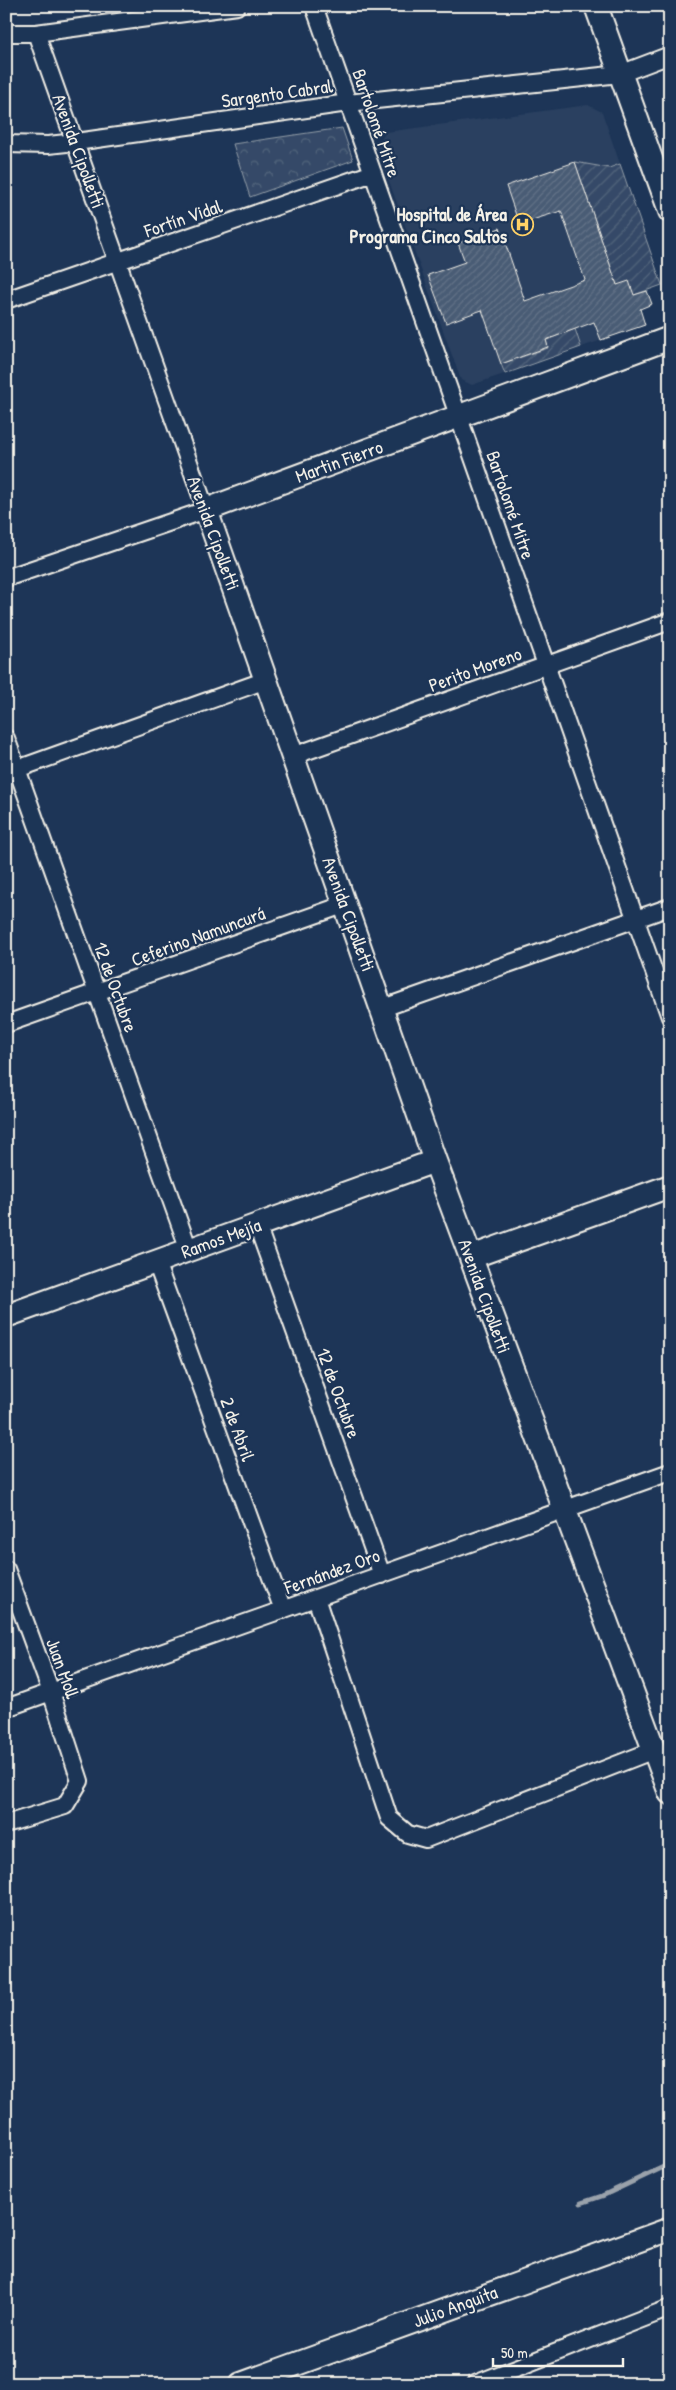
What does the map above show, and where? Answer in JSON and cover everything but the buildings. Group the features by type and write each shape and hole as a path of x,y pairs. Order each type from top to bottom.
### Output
{"street":[{"path":"6,33 36,33 238,6"},
{"name":"Bartolomé Mitre","path":"314,6 670,1017"},
{"path":"596,6 670,211"},
{"name":"Avenida Cipolletti","path":"36,33 383,1008 435,1161 670,1793"},
{"name":"Sargento Cabral","path":"6,144 48,145 76,142 348,104 620,74 670,56"},
{"name":"Fortín Vidal","path":"6,300 373,173"},
{"name":"Martin Fierro","path":"6,578 206,510 670,338"},
{"name":"Perito Moreno","path":"293,756 670,621"},
{"path":"12,771 266,680"},
{"name":"12 de Octubre","path":"6,738 12,771 97,993 189,1250"},
{"name":"Ceferino Namuncurá","path":"6,1024 346,904"},
{"path":"383,1008 670,907"},
{"name":"Ramos Mejía","path":"6,1316 435,1161"},
{"path":"471,1257 670,1186"},
{"name":"12 de Octubre","path":"257,1225 382,1575"},
{"name":"2 de Abril","path":"156,1262 283,1610"},
{"name":"Fernández Oro","path":"6,1708 670,1472"},
{"name":"Juan Moll","path":"6,1569 52,1692 80,1781 65,1806 6,1824"},
{"path":"316,1598 389,1818 408,1834 426,1839 654,1750"},
{"name":"Julio Anguita","path":"241,2384 283,2377 670,2229"},
{"path":"475,2384 670,2308"}],"shaded area":[{"name":"Hospital de Área Programa Cinco Saltos","path":"588,105 602,112 662,285 648,291 652,304 640,309 645,325 472,385 461,380 376,145 386,132"}],"green space":[{"path":"342,128 353,160 250,197 233,144"},
{"path":"575,162 609,168 620,164 662,285 634,295 617,285"},
{"path":"575,329 581,347 505,374 501,364 548,348 546,340"}],"waterway":[{"path":"581,2203 602,2196 670,2164"}],"place":[{"name":"Hospital de Área Programa Cinco Saltos","path":"523,225"}]}
